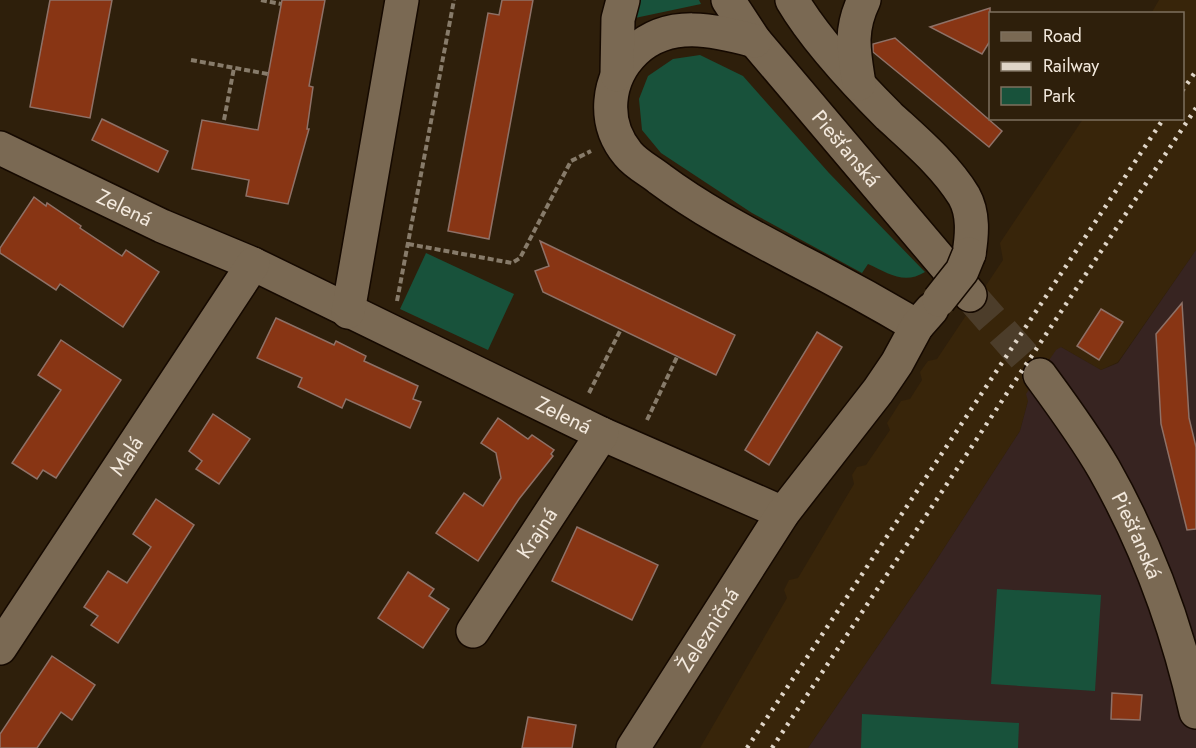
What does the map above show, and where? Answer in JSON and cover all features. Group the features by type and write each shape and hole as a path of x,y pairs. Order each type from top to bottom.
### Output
{"street":[{"path":"348,312 402,0"},
{"path":"623,0 618,19 617,75 611,95 610,114 616,137 628,156 678,192 738,229 859,292 917,326"},
{"name":"Piešťanská","path":"728,0 755,41 954,298"},
{"path":"792,0 804,21 859,84"},
{"path":"859,84 852,43 856,20 864,0"},
{"path":"617,75 628,58 641,45 658,35 682,29 727,33 755,41"},
{"name":"Železničná","path":"633,748 783,513 878,391 897,363 917,326 954,298 969,254 972,234 971,216 964,198 949,176 930,155 859,84"},
{"name":"Zelená","path":"0,148 162,226 253,264 348,312 634,448 783,513"},
{"name":"Malá","path":"0,648 253,264"},
{"name":"Piešťanská","path":"1040,375 1104,469 1130,519 1153,571 1172,624 1196,712"},
{"name":"Krajná","path":"473,632 589,427"}],"path":[{"path":"261,0 281,3"},
{"path":"392,331 454,0"},
{"path":"192,60 268,74"},
{"path":"224,120 234,68"},
{"path":"408,244 512,264 520,258 571,161 591,151"},
{"path":"589,427 621,329"},
{"path":"634,448 677,357"}],"shaded area":[{"path":"1159,0 1196,0 1196,250 1118,362 1101,370 1061,347 1028,401 1020,431 928,573 808,748 700,748 787,598 784,590 789,580 798,578 854,484 852,475 857,467 866,465 890,430 887,423 901,401 910,399 922,380 920,372 928,361 937,359 1003,260 1000,243 1082,120 1184,120 1184,12 1152,12"},
{"path":"1196,250 1196,748 808,748 928,573 1020,431 1028,401 1026,394 1056,350 1061,347 1101,370 1118,363"}],"green space":[{"path":"640,0 699,0 701,4 635,18"},
{"path":"700,55 743,76 829,173 925,272 910,278 903,278 868,264 862,273 752,213 661,153 642,130 639,99 648,76 673,59"},
{"path":"426,253 514,294 488,350 400,309"},
{"path":"997,589 1101,595 1095,691 991,684"},
{"path":"862,714 1019,723 1018,748 861,748"}],"building":[{"path":"50,0 112,0 90,118 30,107"},
{"path":"282,0 325,0 309,86 313,87 307,129 309,129 288,204 246,196 249,180 192,169 202,120 258,130"},
{"path":"502,0 533,0 489,239 448,231 488,13 499,15"},
{"path":"990,8 989,43 982,54 930,27"},
{"path":"895,38 1002,131 989,147 873,52 873,44"},
{"path":"102,119 168,151 158,172 92,140"},
{"path":"34,197 46,206 47,203 122,256 126,250 159,272 123,327 60,284 56,290 0,253 0,248"},
{"path":"540,241 735,335 716,375 543,292 535,271 549,266"},
{"path":"1182,303 1189,418 1196,447 1196,529 1187,530 1161,424 1156,334"},
{"path":"1101,309 1123,322 1099,360 1077,346"},
{"path":"276,318 334,345 336,341 366,356 364,361 418,386 413,399 421,402 410,428 346,399 342,408 298,387 302,378 257,358"},
{"path":"817,332 842,347 769,465 745,450"},
{"path":"61,340 121,380 56,478 43,470 37,479 12,463 61,390 38,375"},
{"path":"213,414 250,439 219,484 196,469 202,461 189,451"},
{"path":"498,418 528,439 532,435 554,450 551,454 553,456 519,499 478,561 436,533 464,493 483,506 501,478 496,453 481,443"},
{"path":"156,499 194,525 118,643 91,625 98,616 84,607 108,571 127,583 151,547 133,534"},
{"path":"577,527 658,565 632,620 552,581"},
{"path":"408,572 434,589 429,596 449,609 423,648 378,618"},
{"path":"52,656 95,685 72,720 61,712 37,748 0,748 0,734"},
{"path":"1112,693 1142,695 1140,720 1111,719"},
{"path":"528,717 576,725 572,748 522,748"}],"tunnel":[{"path":"970,295 1040,375"}],"railway":[{"path":"1184,88 1196,71"},
{"path":"772,748 1196,108"},
{"path":"747,748 1163,120"}]}
